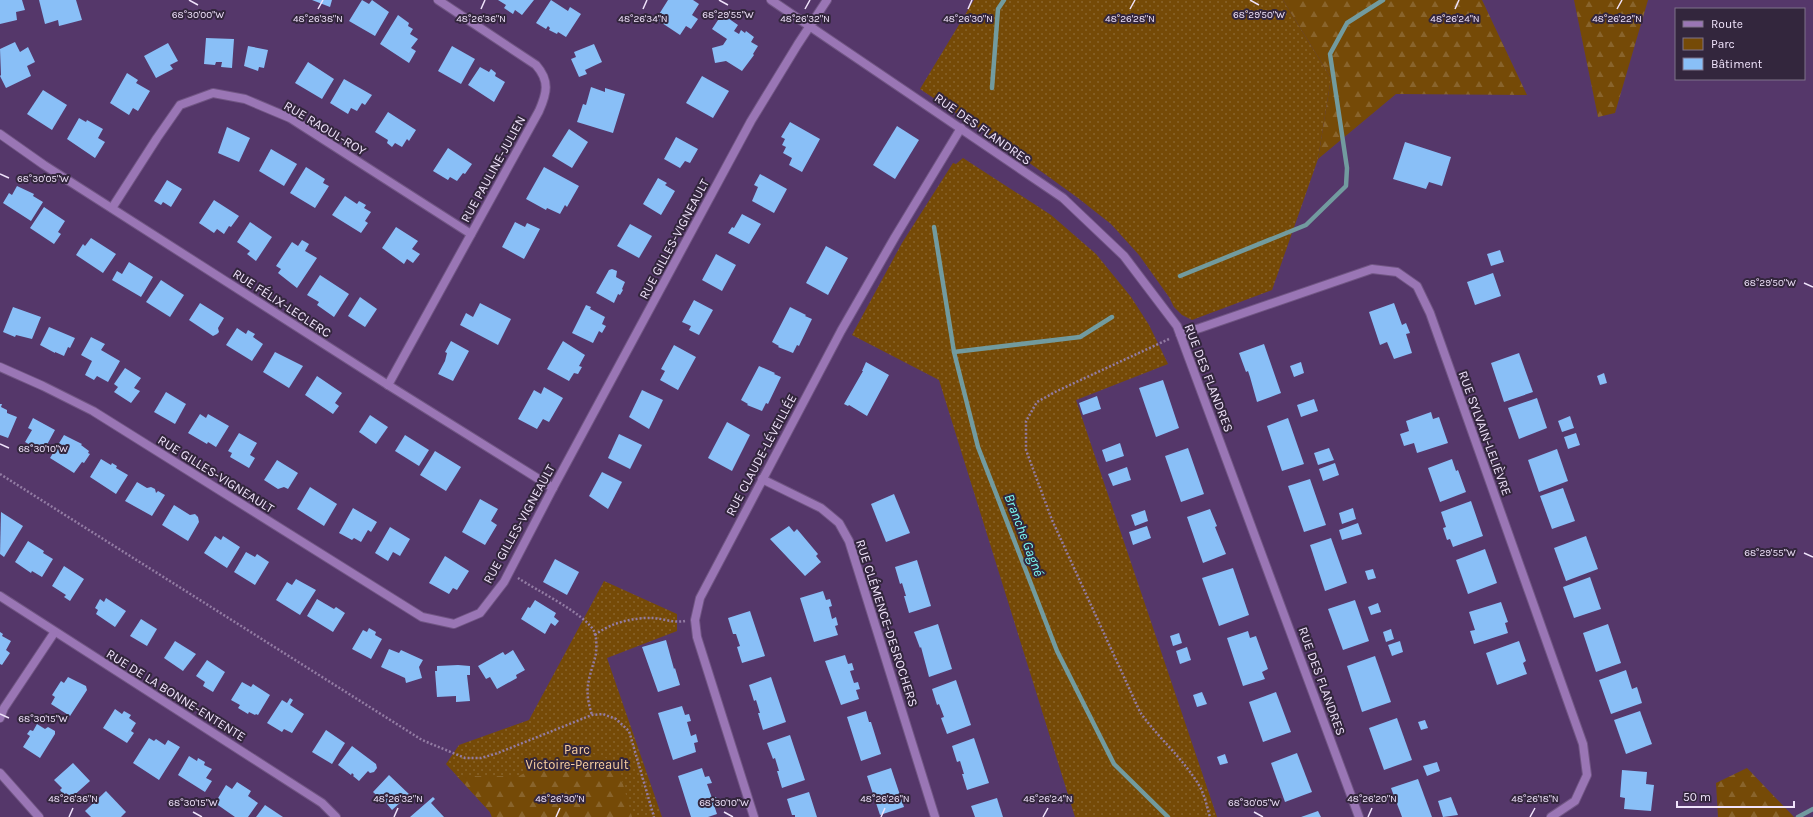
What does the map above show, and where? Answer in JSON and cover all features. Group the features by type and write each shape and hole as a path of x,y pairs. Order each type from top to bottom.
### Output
{"street":[{"name":"RUE PAULINE-JULIEN","path":"388,385 539,111 544,98 546,84 544,74 536,64 438,0"},
{"name":"RUE DES FLANDRES","path":"771,0 1063,198 1118,250 1177,326 1359,817"},
{"name":"RUE GILLES-VIGNEAULT","path":"0,367 43,386 93,411 422,617 454,624 480,613 504,582 509,573 553,488 751,121 827,0"},
{"name":"RUE RAOUL-ROY","path":"112,208 180,105 213,93 246,99 290,118 471,234"},
{"name":"RUE CLAUDE-LÉVEILLÉE","path":"754,817 698,637 695,620 700,598 841,331 895,236 961,128"},
{"name":"RUE FÉLIX-LECLERC","path":"0,134 44,165 388,385 553,488"},
{"name":"RUE SYLVAIN-LELIÈVRE","path":"1180,334 1372,269 1397,272 1417,286 1430,313 1583,744 1587,775 1575,801 1551,817"},
{"name":"RUE CLÉMENCE-DESROCHERS","path":"762,479 821,508 838,523 849,541 935,817"},
{"name":"RUE DE LA BONNE-ENTENTE","path":"0,596 54,633 322,803 336,817"},
{"path":"0,718 4,708 54,633"},
{"path":"0,773 39,817"}],"path":[{"path":"1180,334 1037,402 1026,421 1026,450 1052,520 1140,712 1153,731 1186,765 1200,789 1210,817"},
{"path":"0,474 422,740 439,748 465,758 481,758 498,753 592,715 603,714 616,719 629,731 654,817"},
{"path":"509,573 585,620 594,632 596,656 588,680 587,700 592,715"},
{"path":"595,635 603,629 630,620 652,618 680,622 695,620"}],"green space":[{"path":"974,0 1283,0 1331,78 1318,159 1272,290 1192,320 1182,315 1174,307 1169,297 1139,255 1111,224 1013,151 920,89"},
{"path":"1283,0 1482,0 1527,95 1396,94 1318,159 1331,78"},
{"path":"1574,0 1648,0 1615,113 1598,117"},
{"path":"963,158 1051,215 1096,254 1131,297 1149,325 1168,364 1076,400 1217,817 1075,817 939,380 852,335 902,243 953,163 956,164"},
{"name":"Parc Victoire-Perreault","path":"604,581 677,614 677,631 607,658 662,817 492,817 490,812 446,764 459,745 529,720"},
{"path":"572,747 617,762 632,817 492,817 490,812 457,776 519,776"},
{"path":"1747,768 1794,817 1718,817 1716,783"}],"building":[{"path":"0,0 22,0 25,10 16,12 17,20 0,24"},
{"path":"39,0 76,0 82,20 59,26 58,20 45,24"},
{"path":"312,0 332,0 330,7"},
{"path":"362,0 369,4 372,0 389,12 375,36 349,21"},
{"path":"498,0 534,0 522,15 515,10 513,14 504,8 506,5"},
{"path":"551,0 568,11 570,7 581,14 566,37 558,32 557,34 549,30 550,28 548,26 546,29 536,23"},
{"path":"668,0 693,0 699,4 692,15 698,19 691,29 686,26 680,35 656,19"},
{"path":"722,14 738,25 734,31 739,34 741,30 745,33 746,31 754,37 751,42 758,46 753,54 754,55 742,71 726,61 715,63 712,48 723,45 727,39 712,29"},
{"path":"398,15 409,23 408,26 413,29 410,34 418,39 411,48 416,51 409,63 380,44"},
{"path":"206,38 234,39 232,68 221,67 222,62 216,62 215,65 204,64"},
{"path":"15,42 20,52 28,47 35,62 27,66 31,76 6,88 0,76 0,49"},
{"path":"168,43 178,61 170,65 173,69 156,78 144,56"},
{"path":"594,44 602,62 585,70 587,74 579,77 571,59 576,57 574,52"},
{"path":"248,46 268,50 264,68 259,67 258,71 244,66"},
{"path":"452,46 475,59 461,84 438,71"},
{"path":"308,62 334,79 322,99 295,83"},
{"path":"480,67 489,72 491,69 496,73 495,76 505,82 494,102 468,85"},
{"path":"127,73 138,80 136,83 150,91 138,111 133,108 129,115 110,103"},
{"path":"702,76 729,91 713,118 686,103"},
{"path":"344,79 372,95 365,105 362,103 357,111 351,108 348,114 330,103"},
{"path":"591,87 605,92 605,88 625,94 613,133 577,122 583,104 586,105"},
{"path":"43,90 67,105 52,130 27,114"},
{"path":"388,112 416,130 409,141 407,139 402,147 395,143 392,147 387,143 388,140 375,132"},
{"path":"79,118 86,122 87,120 103,129 98,138 105,142 95,158 67,139"},
{"path":"790,122 820,139 802,172 789,165 792,158 783,153 786,147 782,145 785,139 781,137"},
{"path":"897,126 919,140 895,179 873,165"},
{"path":"227,127 250,138 239,162 218,153"},
{"path":"569,129 588,142 572,168 552,156"},
{"path":"676,137 698,149 690,163 685,161 680,168 664,159"},
{"path":"1405,142 1451,157 1442,186 1429,182 1426,189 1393,179"},
{"path":"448,148 472,164 465,174 463,173 457,181 450,177 448,180 433,171"},
{"path":"271,149 297,164 284,186 259,171"},
{"path":"306,167 325,179 323,183 329,186 315,208 290,193"},
{"path":"544,167 579,186 567,207 565,205 560,214 547,208 546,210 526,199"},
{"path":"760,174 787,189 774,213 752,201 758,187 754,185"},
{"path":"658,178 667,183 665,185 675,191 661,215 643,204"},
{"path":"167,180 182,189 171,207 163,202 161,205 154,201"},
{"path":"17,186 34,194 33,196 43,202 31,221 3,203 9,193 12,195"},
{"path":"345,196 357,204 359,201 366,205 364,208 371,212 365,221 368,223 361,233 332,215"},
{"path":"214,200 239,216 231,227 229,226 224,234 217,229 214,233 199,223"},
{"path":"44,207 65,221 58,232 61,234 54,244 30,228"},
{"path":"742,214 761,224 749,244 728,233 732,227 734,228"},
{"path":"250,222 272,237 256,261 247,254 250,251 237,242"},
{"path":"515,222 525,227 527,223 540,229 524,259 502,247"},
{"path":"630,224 652,236 639,258 617,246"},
{"path":"396,227 418,241 412,249 420,254 413,263 407,259 404,264 382,248"},
{"path":"91,238 116,254 103,273 76,255 83,244 85,246"},
{"path":"302,240 309,244 305,251 317,258 297,288 278,273 281,269 276,266 292,242 298,246"},
{"path":"826,246 848,258 828,295 806,283"},
{"path":"1500,250 1504,262 1491,266 1487,254"},
{"path":"716,254 736,265 722,291 702,280"},
{"path":"129,262 153,277 141,297 112,280 117,271 122,274"},
{"path":"612,269 617,271 616,277 625,282 622,289 623,290 620,295 618,294 614,303 596,293 609,270"},
{"path":"1493,273 1501,296 1475,305 1467,282"},
{"path":"320,275 349,294 334,317 317,305 319,302 307,295"},
{"path":"161,280 184,295 170,317 146,302"},
{"path":"360,297 377,309 365,327 348,316"},
{"path":"694,300 713,310 699,335 689,330 691,326 682,322"},
{"path":"200,303 224,318 218,328 219,332 213,336 189,320"},
{"path":"480,303 511,319 498,345 460,325 466,313 473,317"},
{"path":"1394,303 1402,325 1406,323 1410,333 1406,334 1412,353 1394,359 1387,342 1380,345 1369,312"},
{"path":"586,305 591,307 590,309 605,317 602,324 606,326 602,333 599,331 593,343 572,333"},
{"path":"13,307 41,317 32,339 16,335 15,337 3,332"},
{"path":"790,307 812,319 799,346 797,345 793,353 778,347 779,346 772,342"},
{"path":"49,327 75,338 70,348 68,347 64,356 40,345"},
{"path":"237,328 246,334 248,330 255,334 253,337 263,344 252,361 226,345"},
{"path":"91,337 105,344 101,350 120,361 108,382 97,376 94,380 85,375 92,361 81,355"},
{"path":"451,341 469,351 453,381 438,374 445,361 447,353 445,352"},
{"path":"563,341 585,355 579,366 582,367 578,374 574,373 569,381 547,369"},
{"path":"1264,344 1281,393 1257,402 1248,371 1246,372 1239,353"},
{"path":"674,345 696,357 678,390 660,380 665,371 661,369"},
{"path":"275,352 303,366 289,388 263,372"},
{"path":"1519,353 1533,392 1504,402 1491,363"},
{"path":"866,362 889,375 867,416 849,405 844,404 863,371"},
{"path":"1301,362 1304,373 1294,377 1290,366"},
{"path":"759,366 781,377 768,404 766,403 762,411 747,405 748,404 741,400"},
{"path":"125,368 141,378 134,388 140,391 131,403 114,392 118,387 114,384"},
{"path":"1604,373 1607,383 1600,385 1597,376"},
{"path":"317,376 342,393 335,403 339,406 333,414 305,395"},
{"path":"1163,380 1179,428 1156,437 1139,388"},
{"path":"544,387 563,398 549,422 543,419 537,429 518,419 534,390 541,394"},
{"path":"642,390 663,400 649,429 629,417"},
{"path":"166,392 186,404 175,424 154,412"},
{"path":"1097,396 1101,409 1083,415 1079,403"},
{"path":"1537,398 1547,428 1519,439 1508,408"},
{"path":"1314,399 1318,411 1301,417 1297,405"},
{"path":"0,404 2,404 1,407 7,410 7,413 17,417 8,438 0,435"},
{"path":"1431,412 1433,419 1439,417 1448,443 1417,453 1414,443 1404,446 1400,434 1409,431 1406,421"},
{"path":"200,414 206,418 208,414 229,426 216,447 208,442 207,444 188,433"},
{"path":"370,415 388,427 376,444 359,432"},
{"path":"1570,416 1574,428 1562,432 1558,421"},
{"path":"33,418 55,430 43,452 25,442 32,430 28,428"},
{"path":"1288,418 1304,464 1282,471 1267,426"},
{"path":"727,422 750,435 732,471 708,458"},
{"path":"239,433 257,443 250,455 255,458 249,468 230,457 232,453 228,451"},
{"path":"1576,433 1580,445 1568,449 1564,437"},
{"path":"619,434 642,445 630,469 608,458"},
{"path":"64,435 82,444 81,445 89,451 88,453 90,454 84,463 82,462 74,473 50,458"},
{"path":"405,435 429,450 419,466 395,451"},
{"path":"1120,443 1124,456 1106,462 1102,450"},
{"path":"1188,448 1204,494 1181,502 1165,456"},
{"path":"1329,448 1334,460 1318,465 1314,453"},
{"path":"1557,449 1568,481 1539,492 1528,460"},
{"path":"435,451 461,467 446,491 420,475"},
{"path":"101,459 111,465 112,463 117,466 116,468 128,475 116,494 90,477"},
{"path":"1452,459 1456,471 1458,470 1466,492 1440,502 1428,468"},
{"path":"277,460 298,473 288,489 284,487 278,489 264,480"},
{"path":"1335,463 1339,475 1323,481 1319,469"},
{"path":"1127,467 1131,480 1113,486 1108,474"},
{"path":"602,472 622,482 608,509 589,496"},
{"path":"1310,479 1326,525 1304,532 1288,486"},
{"path":"137,482 147,488 151,487 155,489 156,493 158,491 165,495 152,516 125,501"},
{"path":"310,487 337,504 324,526 297,509"},
{"path":"1563,488 1575,521 1552,529 1540,496"},
{"path":"894,494 910,533 886,542 871,504"},
{"path":"480,499 498,509 491,521 497,525 485,545 462,532"},
{"path":"1471,501 1483,536 1453,547 1450,539 1447,540 1443,528 1446,527 1441,512"},
{"path":"174,505 190,515 195,514 198,517 199,522 188,541 162,525"},
{"path":"353,508 377,522 371,532 368,530 361,542 354,538 352,540 339,533"},
{"path":"1353,508 1356,519 1342,524 1339,513"},
{"path":"1210,509 1217,526 1215,527 1226,554 1203,563 1187,517"},
{"path":"1145,510 1148,521 1135,526 1131,515"},
{"path":"1,512 23,526 4,557 0,554"},
{"path":"1358,523 1362,534 1342,540 1339,530"},
{"path":"789,526 794,532 797,529 818,554 816,556 821,562 805,576 770,539"},
{"path":"1147,526 1151,538 1133,545 1129,532"},
{"path":"390,527 410,539 400,556 393,552 388,561 375,553"},
{"path":"215,536 221,540 223,536 240,547 227,568 204,553"},
{"path":"1586,536 1598,569 1566,581 1554,548"},
{"path":"1331,538 1347,583 1325,591 1310,545"},
{"path":"28,541 44,551 43,553 53,559 42,577 32,571 31,573 15,562"},
{"path":"1485,549 1497,583 1468,594 1456,560"},
{"path":"246,552 255,557 257,554 269,562 255,585 234,572"},
{"path":"445,556 469,571 457,590 453,588 449,594 429,583"},
{"path":"555,559 579,572 567,595 543,582"},
{"path":"917,560 931,606 909,613 904,596 906,596 902,583 900,584 895,567"},
{"path":"64,566 84,579 70,601 64,597 66,595 52,586"},
{"path":"1233,568 1249,615 1219,626 1202,578"},
{"path":"1373,569 1376,578 1368,580 1365,571"},
{"path":"1590,577 1601,609 1574,618 1563,587"},
{"path":"296,579 316,590 300,615 276,600 287,582 292,585"},
{"path":"823,591 826,600 830,599 832,606 829,607 832,619 836,617 838,625 835,626 838,635 814,642 800,598"},
{"path":"106,598 126,611 115,627 96,614 98,610 95,608 100,599 104,602"},
{"path":"317,599 334,609 336,607 345,613 333,632 307,616"},
{"path":"535,600 556,613 554,617 559,621 555,626 551,623 545,634 521,619 528,607 530,608"},
{"path":"1355,600 1369,641 1343,650 1328,609"},
{"path":"1501,602 1508,622 1505,623 1508,633 1474,644 1470,631 1475,630 1469,612"},
{"path":"1378,603 1381,612 1371,615 1368,607"},
{"path":"750,611 765,656 742,663 737,647 740,646 736,634 733,634 728,618"},
{"path":"141,619 157,629 147,646 130,636"},
{"path":"938,624 952,669 929,677 921,647 920,648 914,632"},
{"path":"1608,624 1621,663 1596,672 1583,633"},
{"path":"369,628 376,632 375,635 382,639 371,659 352,649 363,630 367,632"},
{"path":"1391,629 1394,639 1386,642 1383,632"},
{"path":"1248,631 1250,638 1256,636 1268,669 1262,672 1265,679 1243,686 1227,638"},
{"path":"0,632 3,634 2,636 11,641 6,650 10,653 2,665 0,664"},
{"path":"1179,633 1182,643 1173,646 1170,636"},
{"path":"666,640 680,685 658,692 642,647"},
{"path":"175,641 196,654 183,671 164,658"},
{"path":"1400,641 1403,652 1392,656 1388,645"},
{"path":"1519,641 1526,661 1523,663 1527,674 1497,685 1486,653"},
{"path":"1187,647 1191,660 1180,664 1176,651"},
{"path":"389,649 399,653 401,650 423,660 419,667 422,678 406,683 405,678 381,667"},
{"path":"513,650 525,670 516,675 517,678 497,689 490,677 486,679 478,666 503,652 505,655"},
{"path":"845,655 848,664 852,663 854,670 850,671 854,683 858,682 860,689 856,690 859,699 841,705 825,661"},
{"path":"1375,656 1391,702 1362,712 1347,666"},
{"path":"207,660 225,672 213,692 203,686 205,682 196,676"},
{"path":"437,666 470,666 470,675 467,675 470,701 456,702 456,696 437,697 435,671 437,671"},
{"path":"1626,670 1632,689 1637,687 1642,703 1611,714 1599,680"},
{"path":"68,677 86,686 87,690 70,716 51,704 55,697 52,695 61,681 64,683"},
{"path":"771,677 786,722 763,730 756,700 754,701 749,685"},
{"path":"956,680 971,725 947,734 941,718 944,717 939,704 937,705 932,689"},
{"path":"242,682 251,687 253,684 270,695 258,715 249,712 248,714 238,708 240,705 231,700"},
{"path":"1202,692 1207,704 1197,707 1193,695"},
{"path":"1276,692 1291,732 1263,742 1249,702"},
{"path":"290,698 293,700 290,705 304,714 292,733 284,729 282,732 267,723 282,700 287,703"},
{"path":"682,706 685,715 689,714 691,721 687,722 691,736 696,734 698,742 694,743 696,752 673,760 658,713"},
{"path":"115,709 122,714 124,711 131,715 129,718 136,723 131,731 134,733 127,743 103,728"},
{"path":"866,711 881,754 861,761 847,717"},
{"path":"1640,711 1652,744 1626,754 1614,720"},
{"path":"1397,718 1412,760 1384,770 1369,728"},
{"path":"1425,720 1428,728 1421,730 1418,722"},
{"path":"37,724 45,729 48,727 55,731 55,734 40,758 23,747 30,736 27,734 30,730 33,731"},
{"path":"326,730 345,743 332,764 312,752"},
{"path":"790,735 805,780 782,788 775,758 773,759 767,743"},
{"path":"149,738 154,741 156,739 165,745 168,740 180,747 159,780 133,763"},
{"path":"974,738 989,783 967,790 960,761 957,762 952,746"},
{"path":"352,746 376,764 377,768 374,772 370,773 368,771 359,781 353,776 354,775 352,773 351,775 338,765"},
{"path":"1297,753 1312,792 1285,802 1271,763"},
{"path":"1225,754 1228,763 1220,765 1217,757"},
{"path":"189,756 197,761 198,758 205,762 204,765 212,769 206,778 212,781 205,792 178,775"},
{"path":"1437,762 1440,771 1427,776 1423,766"},
{"path":"73,763 90,781 71,798 66,793 64,795 60,790 62,788 54,780"},
{"path":"702,768 705,777 709,776 712,783 707,784 712,798 716,797 718,804 714,805 717,814 708,817 691,817 678,776"},
{"path":"891,768 904,807 880,815 867,776"},
{"path":"1622,770 1647,772 1646,784 1654,785 1651,811 1624,809 1625,798 1620,797"},
{"path":"389,775 411,796 408,803 403,803 402,801 392,810 387,804 388,803 385,803 373,792"},
{"path":"1418,779 1432,817 1402,817 1391,788"},
{"path":"237,782 251,791 248,796 258,803 248,817 235,817 215,803 226,785 232,789"},
{"path":"106,791 126,812 121,817 91,817 85,811"},
{"path":"809,792 817,817 795,817 795,815 792,815 787,799"},
{"path":"433,797 435,799 431,803 444,817 410,817"},
{"path":"1451,797 1458,815 1443,817 1438,801"},
{"path":"997,798 1003,817 975,817 971,806"},
{"path":"265,805 283,817 256,817"},
{"path":"1318,811 1321,817 1301,817"}],"waterway":[{"name":"Branche Gagné","path":"992,88 998,9 1004,0"},
{"path":"1180,276 1306,225 1346,186 1347,168 1330,54 1347,23 1383,0"},
{"name":"Branche Gagné","path":"934,227 954,352 978,447 1057,651 1114,764 1168,817"},
{"path":"954,352 1080,337 1112,317"},
{"path":"1798,817 1813,809"}]}
